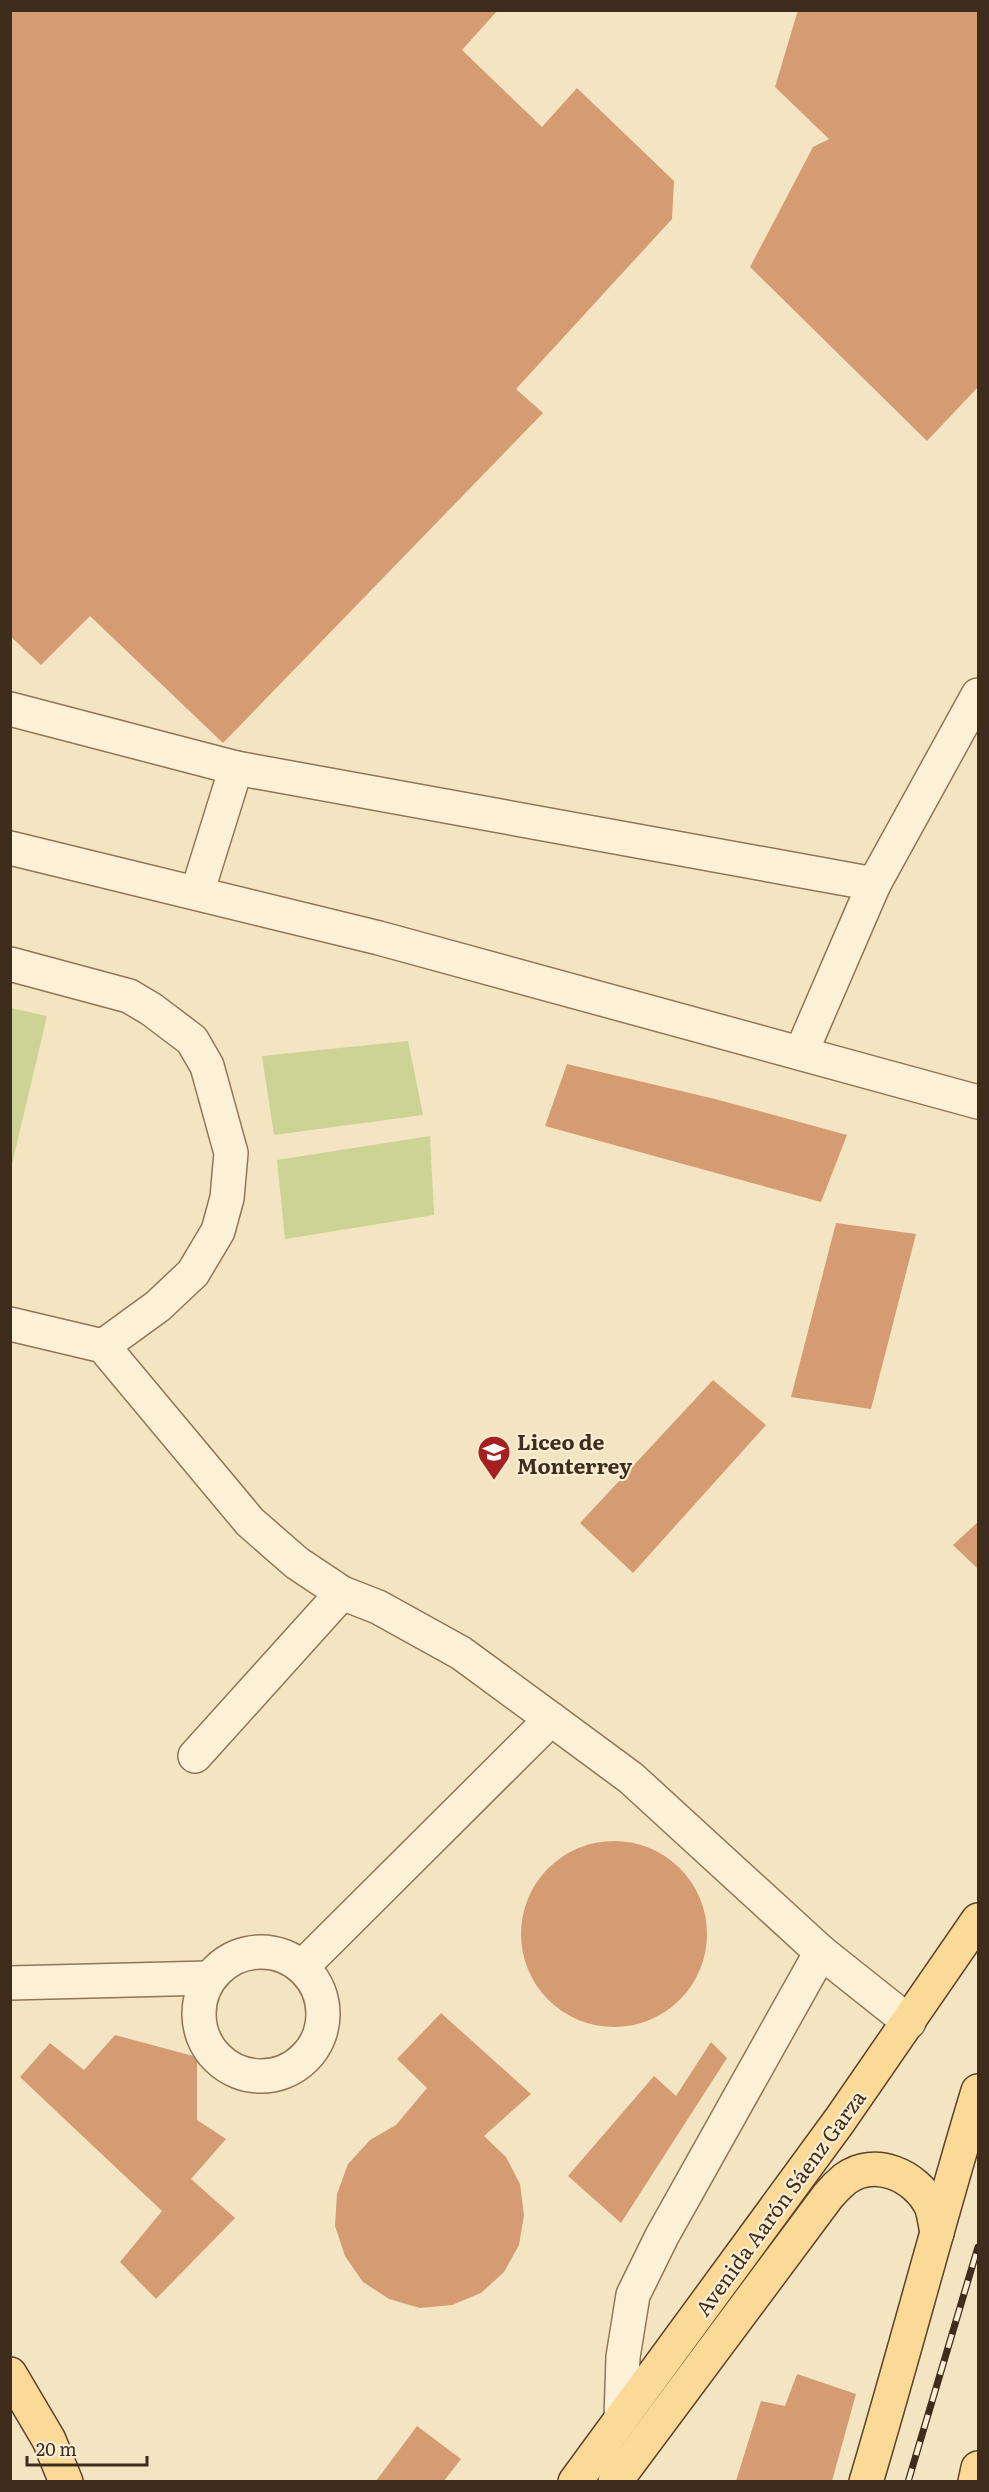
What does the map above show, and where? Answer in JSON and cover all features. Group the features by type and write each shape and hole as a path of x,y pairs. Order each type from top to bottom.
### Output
{"main road":[{"name":"Avenida Aarón Sáenz Garza","path":"575,2481 909,2022 978,1920"},
{"path":"866,2481 944,2202 978,2091"},
{"name":"Avenida Aarón Sáenz Garza","path":"615,2481 828,2196 846,2178 870,2170 895,2172 917,2185 931,2206 937,2233"},
{"path":"10,2374 49,2440 66,2481"},
{"path":"975,2481 978,2468"}],"lane":[{"path":"801,1053 874,884 978,695"},
{"path":"10,709 236,768 874,884"},
{"path":"197,893 236,768"},
{"path":"10,848 379,938 978,1102"},
{"path":"10,964 129,996 151,1009 192,1040 207,1066 229,1143 231,1153 227,1198 218,1231 198,1265 193,1273 158,1306 103,1346"},
{"path":"10,1324 103,1346 250,1522 297,1563 342,1593 378,1607 461,1653 632,1778 821,1952 909,2022"},
{"path":"195,1756 342,1593"},
{"path":"303,1966 551,1719"},
{"path":"264,1951 285,1955 303,1966 315,1982 323,2001 324,2021 318,2040 307,2057 290,2069 271,2076 250,2076 231,2069 216,2057 204,2040 199,2019 201,1998 209,1978 224,1963 243,1954 254,1952 264,1951"},
{"path":"621,2419 622,2357 633,2295 662,2236 821,1952"},
{"path":"10,1983 209,1978"}],"green space":[{"path":"10,1008 47,1016 11,1168"},
{"path":"408,1041 423,1115 274,1135 262,1056"},
{"path":"430,1136 434,1215 285,1239 277,1160"}],"building":[{"path":"10,10 498,10 462,50 542,127 577,88 674,181 672,219 516,389 543,413 223,743 90,616 41,665 10,636"},
{"path":"798,10 978,10 978,387 927,441 750,267 813,147 829,139 775,87"},
{"path":"567,1064 715,1099 847,1135 821,1202 545,1126"},
{"path":"836,1223 916,1234 871,1409 791,1397"},
{"path":"713,1380 766,1425 633,1573 580,1523"},
{"path":"978,1522 978,1569 953,1545"},
{"path":"623,1841 650,1848 666,1856 680,1868 692,1882 700,1898 706,1916 706,1952 700,1970 692,1986 680,2000 666,2012 650,2020 632,2026 605,2027 578,2020 562,2012 536,1986 522,1952 521,1925 528,1898 536,1882 562,1856 596,1842"},
{"path":"441,2013 531,2094 484,2136 506,2157 520,2184 524,2215 519,2245 504,2272 481,2293 452,2305 420,2308 389,2299 363,2282 345,2256 335,2226 337,2194 348,2164 370,2140 396,2125 427,2088 397,2059"},
{"path":"115,2035 197,2057 197,2120 226,2139 191,2179 235,2218 156,2299 120,2262 162,2211 20,2077 50,2043 84,2070"},
{"path":"711,2042 727,2058 621,2223 568,2176 654,2076 676,2096"},
{"path":"797,2374 856,2394 832,2481 736,2481 761,2401 785,2406"},
{"path":"417,2426 461,2459 444,2481 376,2481"}],"railway":[{"path":"908,2482 978,2247"}],"place":[{"name":"Liceo de Monterrey","path":"494,1481"}]}
